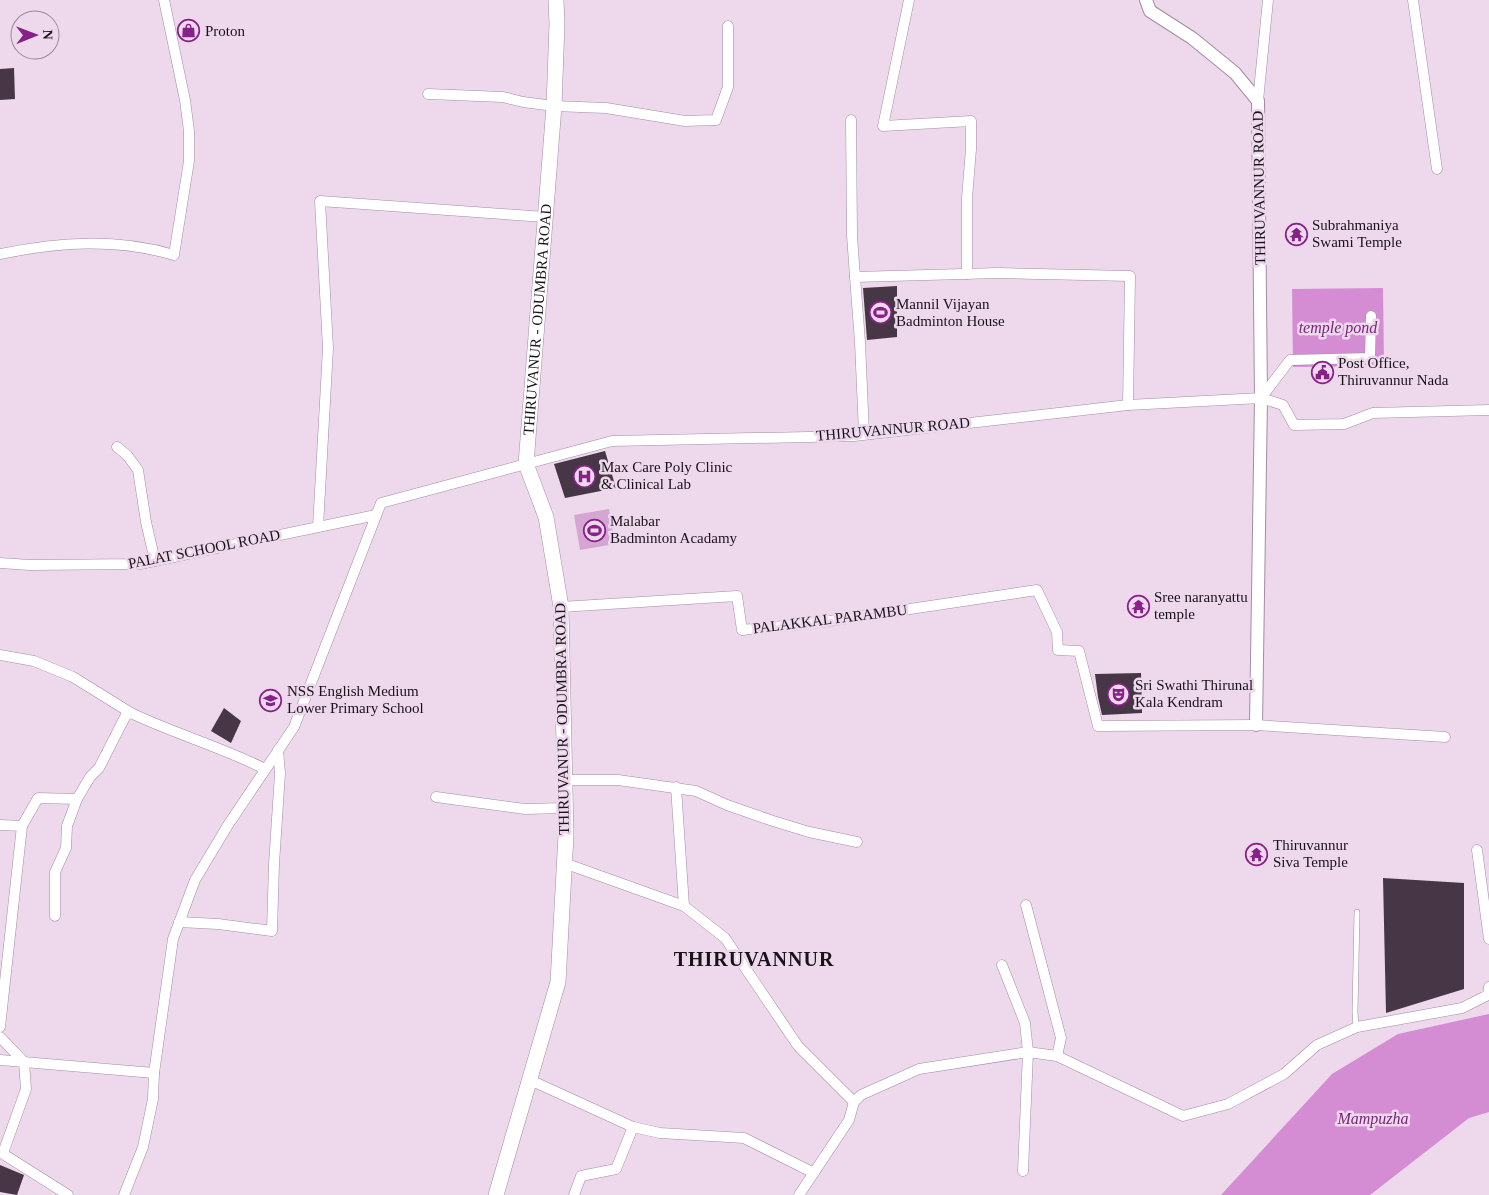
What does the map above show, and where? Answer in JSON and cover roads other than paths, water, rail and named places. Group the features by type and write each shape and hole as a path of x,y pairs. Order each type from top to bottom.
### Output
{"main road":[{"name":"THIRUVANUR - ODUMBRA ROAD","path":"496,1195 558,982 564,863 561,607 546,517 526,464 554,106 556,0"}],"street":[{"path":"0,254 69,243 113,243 134,245 174,255 189,161 189,131 164,0"},
{"path":"909,0 883,126 971,121 967,198 967,274"},
{"name":"THIRUVANNUR ROAD","path":"1146,0 1150,11 1192,38 1235,73 1258,101 1261,398 1256,725"},
{"path":"1258,101 1268,0"},
{"path":"1413,0 1438,169"},
{"path":"428,94 503,97 554,106 606,108 685,122 716,120 728,87 728,26"},
{"path":"851,120 852,235 860,342 864,434"},
{"path":"318,527 328,348 320,201 545,217"},
{"path":"855,277 998,273 1130,276 1128,405"},
{"path":"1371,316 1370,358 1290,360 1261,398 1283,405 1294,425 1344,424 1373,413 1489,410"},
{"name":"THIRUVANNUR ROAD","path":"376,515 381,503 612,442 850,436 1128,405 1261,398"},
{"path":"117,447 127,455 138,470 146,522 155,561"},
{"path":"124,1195 144,1147 153,1099 154,1073 173,939 179,922 195,880 228,825 294,727 376,515"},
{"name":"PALAT SCHOOL ROAD","path":"0,563 30,565 140,564 376,515"},
{"name":"PALAKKAL PARAMBU","path":"561,607 737,596 742,630 823,622 1038,590 1057,632 1058,650 1079,651 1098,726 1256,725"},
{"path":"0,655 34,661 73,677 131,713 191,739 232,752 266,769"},
{"path":"55,916 56,872 66,848 66,826 77,799 90,777 99,768 126,715 131,713"},
{"path":"1256,725 1445,737"},
{"path":"179,922 218,924 272,931 280,773 278,750"},
{"path":"563,780 618,780 696,791 727,805 772,821 809,832 856,842"},
{"path":"676,787 684,906"},
{"path":"436,797 525,809 564,808"},
{"path":"0,1027 22,826 38,798 77,799"},
{"path":"0,825 22,826"},
{"path":"1477,850 1489,939"},
{"path":"564,863 684,906 725,938 798,1046 854,1102"},
{"path":"1026,905 1061,1038 1057,1056"},
{"path":"1002,965 1025,1023 1028,1052 1023,1171"},
{"path":"799,1195 849,1120 854,1102 861,1095 919,1068 1028,1052 1057,1056 1183,1116 1228,1104 1284,1074 1316,1045 1356,1027 1462,1008 1488,995 1489,987"},
{"path":"0,1038 24,1062 26,1089 2,1152 68,1195"},
{"path":"0,1060 154,1073"},
{"path":"530,1080 633,1127 660,1133 744,1138 814,1173"},
{"path":"574,1195 581,1176 616,1169 633,1127"}],"lane":[{"path":"1356,1027 1357,912"}],"water":[{"name":"temple pond","path":"1383,288 1384,366 1293,367 1292,289"},
{"name":"Mampuzha","path":"1489,1014 1489,1112 1469,1118 1370,1195 1221,1195 1332,1074 1398,1034"}],"place":[{"name":"Proton","path":"189,31"},
{"name":"Subrahmaniya Swami Temple","path":"1296,234"},
{"name":"Mannil Vijayan Badminton House","path":"880,313"},
{"name":"Post Office, Thiruvannur Nada","path":"1322,372"},
{"name":"Max Care Poly Clinic & Clinical Lab","path":"585,476"},
{"name":"Malabar Badminton Acadamy","path":"594,530"},
{"name":"Sree naranyattu temple","path":"1138,606"},
{"name":"Sri Swathi Thirunal Kala Kendram","path":"1119,694"},
{"name":"NSS English Medium Lower Primary School","path":"271,700"},
{"name":"Thiruvannur Siva Temple","path":"1257,854"}],"district":[{"name":"THIRUVANNUR","path":"754,959"}]}
